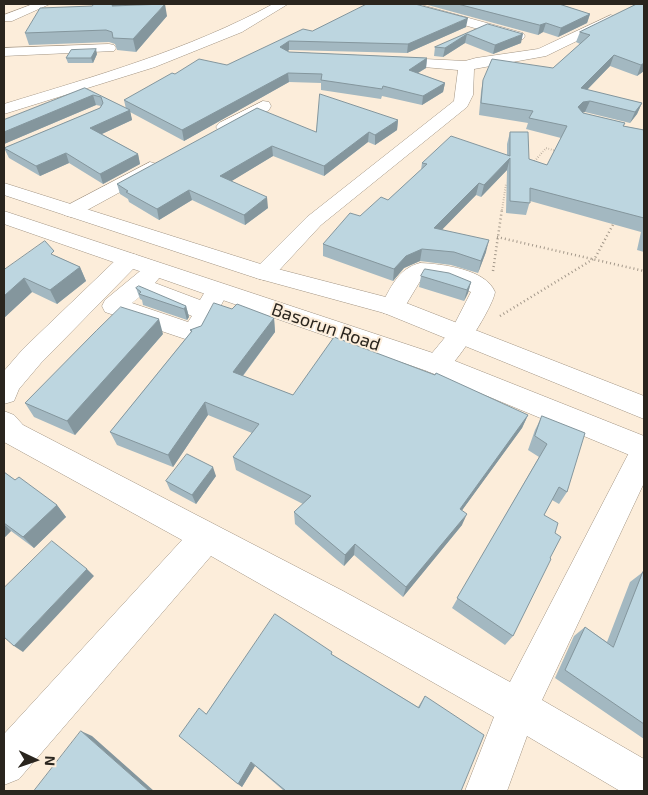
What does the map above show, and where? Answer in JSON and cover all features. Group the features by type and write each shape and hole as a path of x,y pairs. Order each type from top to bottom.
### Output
{"street":[{"path":"5,17 44,4"},
{"path":"4,109 150,64 237,29 282,4"},
{"path":"405,4 556,46"},
{"path":"379,59 468,66 476,62 541,53 630,10"},
{"path":"5,17 13,21 6,42 110,48"},
{"path":"466,34 483,27"},
{"path":"408,60 433,49"},
{"path":"264,273 314,221 461,104 466,98 464,73 468,66"},
{"path":"211,135 263,106"},
{"path":"71,211 167,159"},
{"name":"Basorun Road","path":"4,189 264,273 392,307 644,408"},
{"name":"Basorun Road","path":"4,217 129,260 147,277 216,290 436,364 644,451"},
{"path":"4,393 8,384 32,356 129,260"},
{"path":"392,307 415,272 422,269 475,283 481,288 484,295 470,339 436,364"},
{"path":"206,312 147,277 114,306 194,333 206,312 216,290"},
{"path":"4,423 13,433 207,536 518,707 644,782"},
{"path":"486,791 518,707 644,451"},
{"path":"4,764 207,536"}],"path":[{"path":"530,167 546,148 564,154"},
{"path":"493,272 506,184 513,182"},
{"path":"470,339 490,322 595,258 619,215"},
{"path":"497,238 595,258 644,271"}],"building":[{"path":"94,4 113,4 112,6 165,4 133,39 113,38 112,32 106,30 25,33 40,8 92,6"},
{"path":"367,4 415,4 468,18 408,44 289,41 280,47 289,52 427,58 409,70 445,83 423,96 383,86 382,89 321,80 322,74 288,73 182,130 124,100 172,73 175,74 199,59 227,65 303,29 312,31"},
{"path":"458,4 559,4 590,14 561,28 546,23 540,25"},
{"path":"637,4 644,4 644,63 641,65 614,55 581,88 642,103 635,112 590,101 583,102 578,107 583,113 625,123 623,126 644,130 644,218 530,188 530,203 510,201 510,158 484,185 479,183 434,228 489,240 481,261 454,252 422,249 406,256 394,269 323,244 350,213 360,216 381,197 388,200 427,164 422,163 451,136 510,156 510,132 528,132 529,159 547,165 567,126 529,118 533,111 481,103 483,80 492,59 553,68 590,35 580,32"},
{"path":"488,24 523,34 495,45 467,34 445,48 435,47"},
{"path":"96,49 91,58 66,58 71,50"},
{"path":"85,88 130,110 90,128 138,154 100,174 66,153 36,166 4,148 100,108 103,103 101,97 93,95 4,132 4,120"},
{"path":"320,94 398,120 375,135 369,132 324,166 272,146 220,176 267,197 244,215 189,190 157,209 126,192 128,191 117,184 257,108 316,132"},
{"path":"45,241 54,251 51,254 80,267 50,290 24,278 4,296 4,270"},
{"path":"425,269 449,273 471,282 467,290 421,276"},
{"path":"139,286 186,306 184,309 139,294 141,292 136,288"},
{"path":"214,303 232,309 237,304 274,318 233,372 293,395 334,337 435,375 436,373 528,415 460,509 467,514 406,587 355,544 345,555 294,512 311,496 233,457 259,424 205,402 168,455 110,432 192,331 190,330 201,326"},
{"path":"121,307 159,319 67,421 25,403 96,331"},
{"path":"542,416 585,433 567,492 559,487 544,515 558,523 555,533 561,537 513,636 457,598 547,444 535,436"},
{"path":"187,454 213,467 192,495 166,481"},
{"path":"4,472 15,480 19,477 57,505 23,537 4,523"},
{"path":"52,541 87,569 14,646 4,637 4,588"},
{"path":"643,572 644,724 565,670 585,627 613,647"},
{"path":"275,614 332,652 331,654 419,708 425,696 484,735 461,791 286,791 251,762 238,784 179,736 199,708 206,714"},
{"path":"81,731 149,791 34,791"}]}
